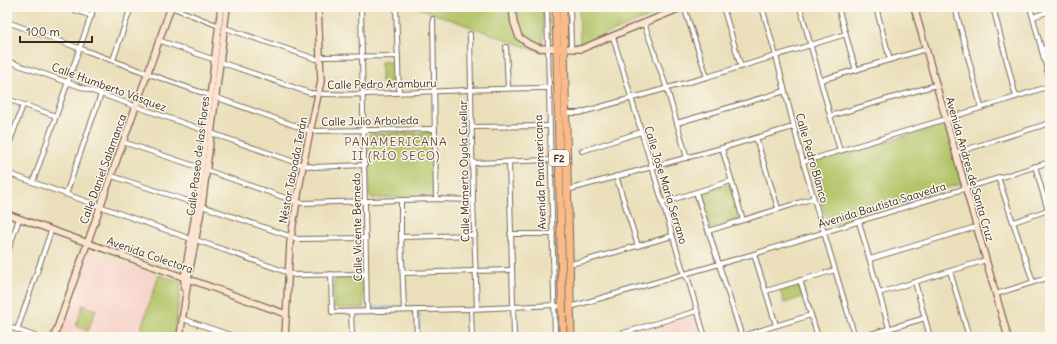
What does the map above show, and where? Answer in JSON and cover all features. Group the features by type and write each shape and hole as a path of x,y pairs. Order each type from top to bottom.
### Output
{"highway":[{"name":"Avenida Panamericana","path":"556,7 556,48 566,308 570,337"},
{"name":"Avenida Panamericana","path":"563,7 568,49 566,113 569,264 563,337"}],"street":[{"path":"66,7 92,16"},
{"path":"33,182 94,7"},
{"path":"113,60 131,7"},
{"path":"171,7 222,27 310,58 398,56"},
{"name":"Calle Daniel Salamanca","path":"54,337 112,176 158,40 171,7"},
{"name":"Calle Paseo de las Flores","path":"221,7 222,27"},
{"name":"Calle Paseo de las Flores","path":"180,337 186,278 200,204 212,96 222,27 227,7"},
{"name":"Néstor Taboada Terán","path":"285,337 287,273 291,237 303,165 322,81 318,7"},
{"name":"Calle Vicente Bernedo","path":"361,7 367,311"},
{"path":"396,7 399,93"},
{"path":"512,7 514,23 519,37 539,48 568,49 581,49 684,7 708,77"},
{"name":"Avenida Panamericana","path":"547,7 555,337"},
{"name":"Avenida Panamericana","path":"568,49 570,7"},
{"path":"723,7 741,67"},
{"name":"Calle Pedro Blanco","path":"762,7 776,56 793,127 855,337"},
{"path":"800,7 840,151"},
{"path":"838,7 856,71"},
{"path":"876,7 890,60"},
{"path":"915,9 931,7"},
{"path":"955,7 981,107"},
{"path":"994,7 1016,96"},
{"path":"1030,7 1050,81"},
{"name":"Avenida Andres de Santa Cruz","path":"915,9 1008,337"},
{"path":"1033,16 1050,11"},
{"path":"433,19 436,199"},
{"name":"Calle Julio Arboleda","path":"7,22 113,60 147,74 310,131 435,130"},
{"path":"644,23 667,89 687,158"},
{"name":"Calle Mamerto Oyola Cuellar","path":"470,34 473,200 477,308"},
{"path":"566,113 579,113 667,89 846,34"},
{"name":"Calle Jose Maria Serrano","path":"613,37 672,236 684,274 688,279 705,337"},
{"name":"Calle Pedro Aramburu","path":"158,40 310,93 318,94 549,88"},
{"path":"506,47 508,88"},
{"path":"1042,49 1050,47"},
{"path":"820,80 856,71 926,49"},
{"name":"Calle Humberto Vásquez","path":"7,61 303,165 314,167 365,165"},
{"path":"830,116 936,85"},
{"path":"803,162 1050,86"},
{"path":"676,123 785,91"},
{"path":"66,194 101,94"},
{"path":"7,99 56,116"},
{"path":"7,150 23,105"},
{"path":"955,153 1050,123"},
{"path":"472,127 550,126"},
{"path":"567,190 687,158 793,127"},
{"path":"582,151 641,132"},
{"path":"756,138 778,208"},
{"path":"123,142 297,202 436,199 473,200"},
{"path":"722,148 743,220"},
{"path":"473,163 551,160"},
{"path":"509,162 514,337"},
{"name":"Avenida Bautista Saavedra","path":"566,308 754,254 1050,162"},
{"path":"1035,166 1050,218"},
{"path":"7,173 294,275 366,274"},
{"path":"112,176 200,204 298,239 366,238"},
{"path":"616,176 638,246"},
{"path":"998,177 1033,282"},
{"path":"662,203 731,181"},
{"path":"696,192 742,336 811,315"},
{"path":"708,231 814,198"},
{"path":"401,200 404,310"},
{"path":"1045,202 1050,200"},
{"path":"1014,222 1048,210"},
{"name":"Avenida Colectora","path":"7,214 286,314"},
{"path":"7,254 19,219"},
{"path":"859,222 889,328"},
{"path":"870,259 976,227"},
{"path":"17,330 51,231"},
{"path":"510,234 553,234"},
{"path":"401,237 475,235"},
{"path":"569,264 672,236"},
{"path":"754,254 776,325"},
{"path":"879,293 986,260"},
{"path":"403,273 511,270"},
{"path":"766,291 835,270"},
{"path":"950,271 969,337"},
{"path":"331,274 332,312 471,309 554,305 566,308"},
{"path":"996,294 1050,277"},
{"path":"800,280 818,337"},
{"path":"915,282 930,337"},
{"path":"471,309 472,337"},
{"path":"416,310 417,337"},
{"path":"610,337 697,311"},
{"path":"351,312 352,337"},
{"path":"861,337 925,318"},
{"path":"183,319 236,337"},
{"path":"7,326 37,337"},
{"path":"628,332 629,337"}],"shaded area":[{"path":"91,252 158,276 138,337 59,337 88,254"},
{"path":"695,314 702,337 633,337 633,334"}],"green space":[{"path":"416,7 543,7 543,53"},
{"path":"579,7 673,7 580,45"},
{"path":"381,62 392,62 393,81 381,82"},
{"path":"945,125 962,183 829,226 809,163"},
{"path":"431,132 433,135 434,194 431,197 372,198 369,196 368,136 370,134"},
{"path":"729,184 740,219 710,229 698,194"},
{"path":"159,275 180,282 181,284 174,337 138,337"},
{"path":"336,277 364,278 363,308 334,307 334,279"},
{"path":"799,284 803,297 784,303 780,289"},
{"path":"83,305 96,310 88,331 76,326"}],"waterway":[{"path":"213,132 272,152"},
{"path":"368,308 410,308"},
{"path":"412,311 413,313 420,314 418,320 419,328"}],"district":[{"name":"PANAMERICANA II (RÍO SECO)","path":"396,148"}]}
